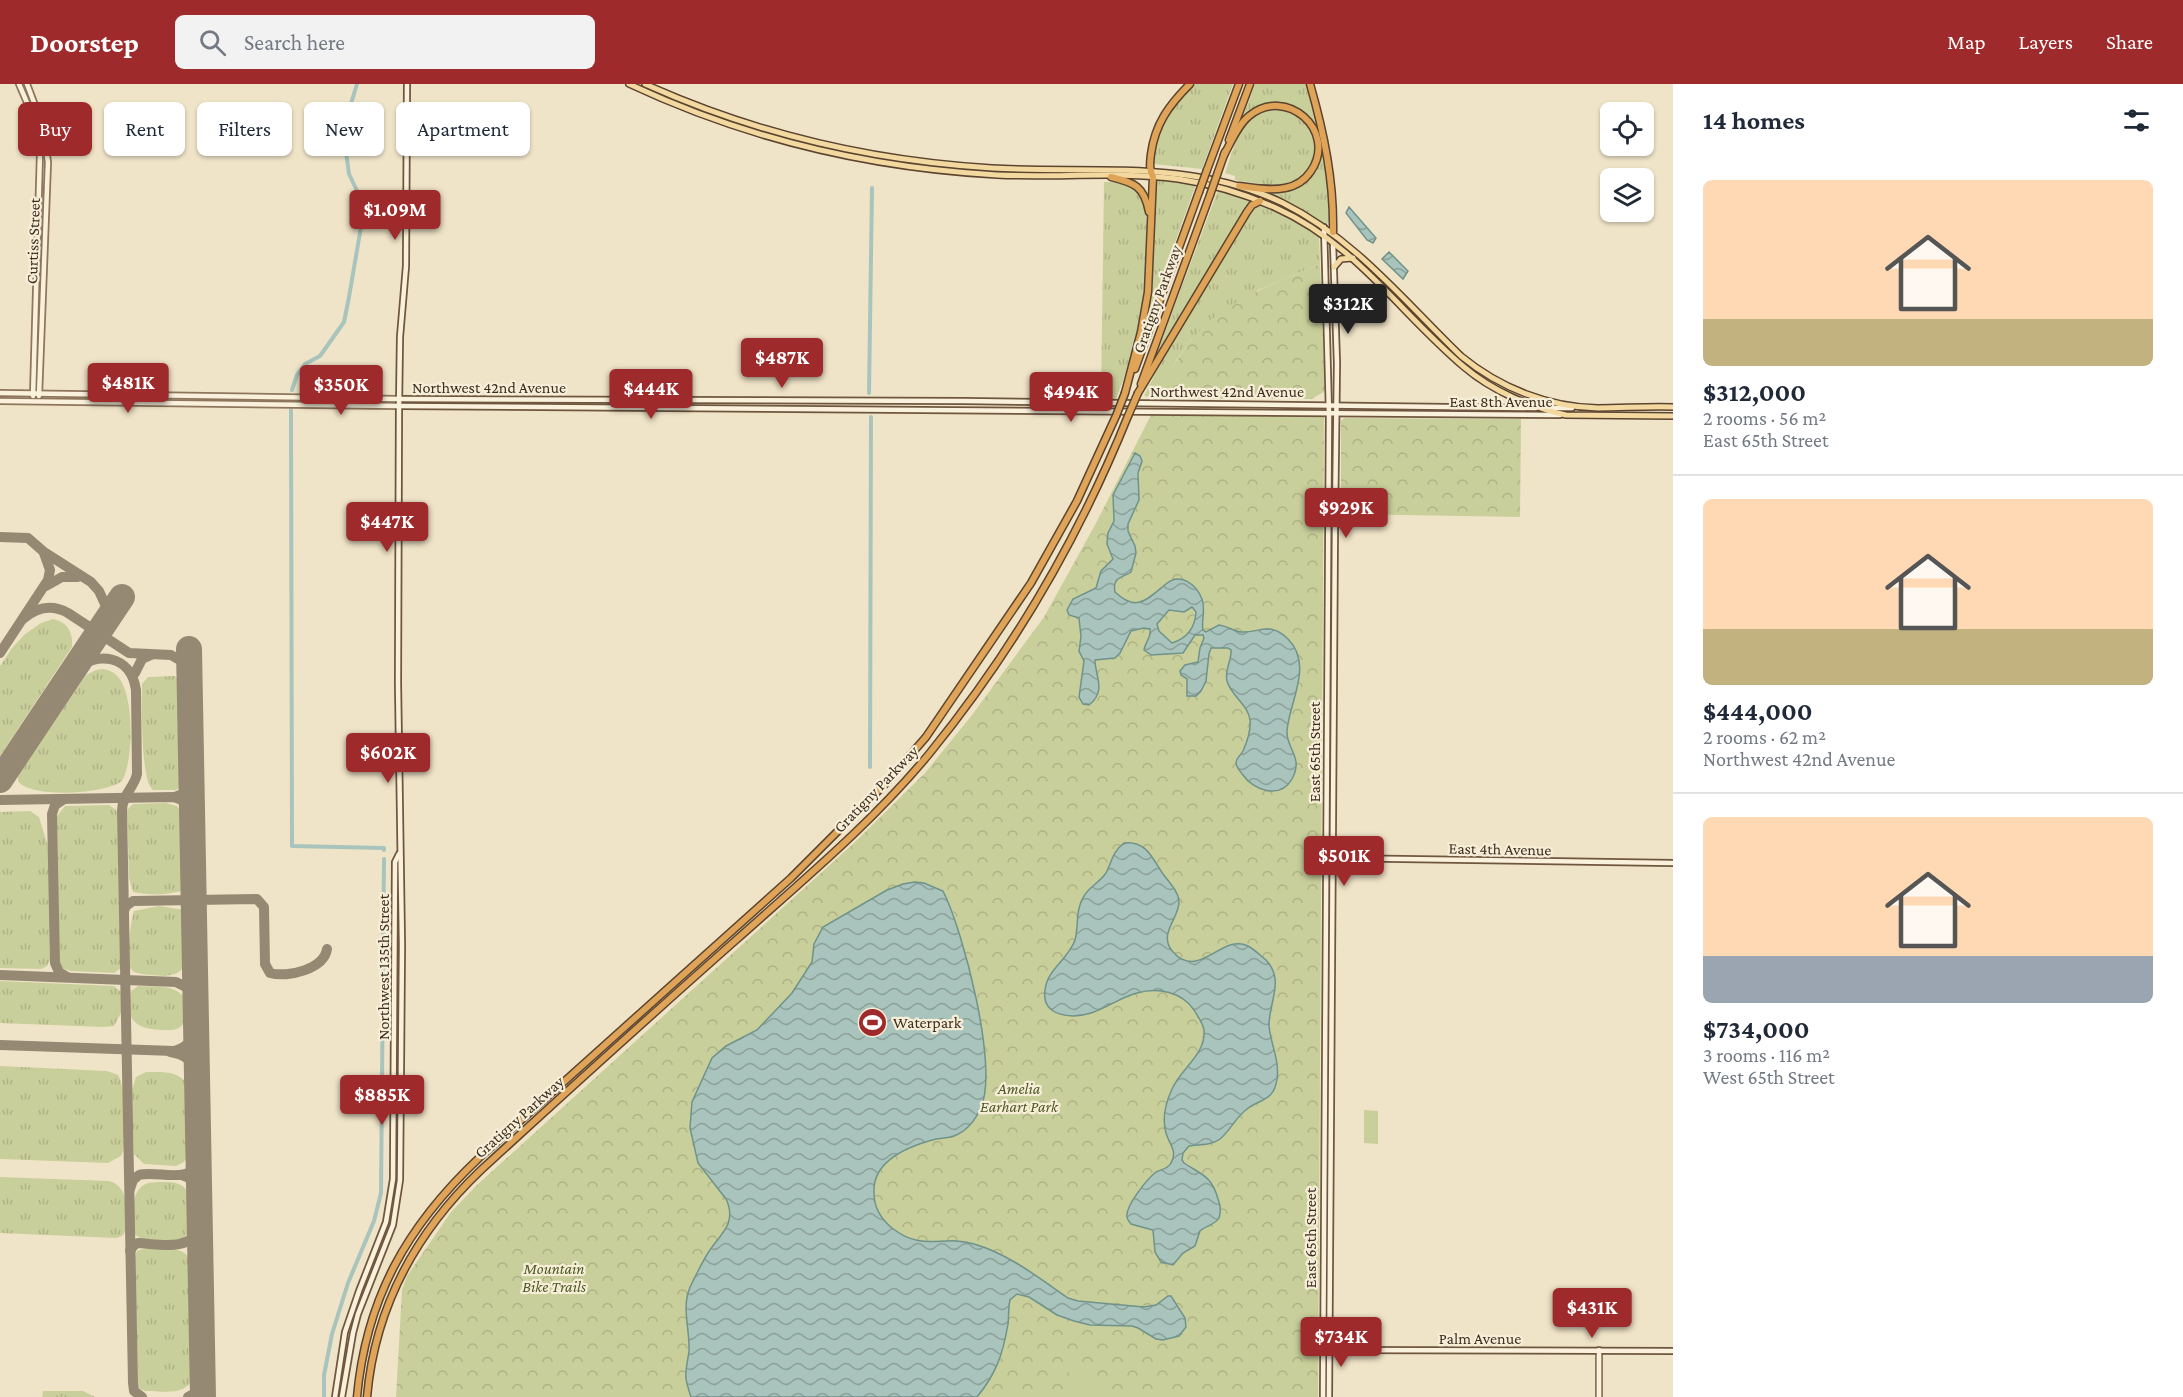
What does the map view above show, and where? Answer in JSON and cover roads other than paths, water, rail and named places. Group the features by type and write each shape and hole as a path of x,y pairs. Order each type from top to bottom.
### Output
{"highway":[{"path":"1125,393 1145,311 1153,177 1150,170 1152,147 1159,122 1168,107 1190,84"},
{"name":"Gratigny Parkway","path":"357,1397 365,1345 375,1311 398,1257 434,1204 478,1158 791,878 880,790 918,746 1031,583 1077,501 1116,416 1239,84"},
{"name":"Gratigny Parkway","path":"367,1397 373,1357 387,1308 401,1274 436,1218 455,1195 858,830 928,755 985,681 1026,621 1063,556 1106,472 1138,393 1250,84"},
{"path":"1310,84 1332,182 1333,232"},
{"path":"1224,155 1247,117 1268,106 1278,105 1300,112 1314,127 1319,147 1318,159 1305,178 1283,189 1239,186"},
{"path":"1111,177 1132,183 1139,188 1147,201 1151,222"},
{"path":"1138,393 1247,212 1252,205 1260,201"}],"main road":[{"name":"Curtiss Street","path":"19,84 27,102"},
{"name":"Curtiss Street","path":"27,84 35,102"},
{"name":"Northwest 135th Street","path":"342,1397 347,1357 358,1314 387,1242 396,1208 400,1180 402,922 399,854 399,399 400,337 406,266 406,84"},
{"path":"629,84 697,113 751,131 856,158 964,173 1178,179 1221,188 1260,201 1294,217 1324,235 1355,259 1464,367 1503,393 1540,408 1566,415"},
{"path":"645,84 709,110 766,128 836,147 890,157 992,168 1150,170 1198,176 1239,186 1283,204 1333,232 1382,275 1461,356 1489,377 1544,400 1596,408"},
{"name":"Curtiss Street","path":"36,401 39,156"},
{"name":"Curtiss Street","path":"36,393 47,156"},
{"name":"East 65th Street","path":"1323,1397 1329,413 1324,227"},
{"name":"East 65th Street","path":"1329,1397 1337,413 1333,232"},
{"path":"1334,267 1341,259 1355,259"},
{"name":"Northwest 42nd Avenue","path":"0,393 399,399 570,398 1337,404"},
{"path":"159,403 160,395"},
{"path":"283,397 283,404"},
{"path":"570,398 570,408"},
{"path":"725,399 726,409"},
{"path":"768,409 769,400"},
{"name":"Northwest 42nd Avenue","path":"0,401 570,408 1329,413"},
{"path":"961,411 962,401"},
{"path":"1052,402 1052,411"},
{"name":"East 8th Avenue","path":"1337,404 1540,408 1673,407"},
{"path":"1424,405 1424,414"},
{"path":"1621,415 1622,407"},
{"name":"East 8th Avenue","path":"1329,413 1673,416"},
{"name":"Northwest 135th Street","path":"335,1397 340,1357 351,1311 379,1242 389,1208 393,1179 395,862 399,854"},
{"name":"East 4th Avenue","path":"1326,858 1673,863"},
{"path":"394,1087 401,1087"},
{"name":"Palm Avenue","path":"1323,1350 1673,1351"},
{"path":"1599,1350 1599,1397"}],"water":[{"path":"1349,207 1376,238 1373,243 1367,240 1346,213"},
{"path":"1389,252 1408,271 1403,279 1382,259"},
{"path":"1135,453 1140,456 1142,461 1138,473 1139,500 1128,524 1128,531 1136,553 1131,572 1116,581 1115,592 1130,602 1136,603 1147,599 1171,581 1177,579 1187,581 1192,584 1202,599 1203,630 1206,632 1219,625 1241,632 1270,629 1288,639 1296,649 1300,672 1287,737 1296,765 1292,779 1281,789 1267,790 1253,785 1237,766 1237,760 1247,740 1250,720 1249,714 1227,681 1226,673 1231,650 1211,648 1206,681 1201,691 1196,696 1187,696 1187,679 1181,675 1180,671 1185,665 1198,662 1203,635 1195,635 1183,653 1151,655 1144,650 1150,629 1131,631 1115,658 1095,660 1099,689 1094,700 1089,705 1083,704 1079,697 1084,661 1079,651 1081,637 1079,618 1069,615 1067,610 1073,599 1096,588 1101,571 1113,559 1107,544 1108,533 1114,521 1113,495","holes":["1192,607 1196,612 1190,632 1178,641 1172,643 1159,631 1157,624 1169,610 1184,612"]},
{"path":"1124,843 1132,843 1144,848 1177,894 1178,907 1167,939 1173,952 1183,960 1192,961 1229,946 1238,944 1248,946 1266,960 1272,968 1275,983 1269,1025 1278,1072 1273,1092 1243,1112 1220,1139 1209,1144 1189,1146 1183,1153 1184,1163 1206,1177 1213,1185 1219,1201 1220,1213 1219,1218 1213,1224 1200,1231 1195,1246 1183,1253 1173,1265 1161,1262 1155,1252 1153,1230 1131,1224 1127,1218 1127,1212 1148,1180 1156,1172 1168,1167 1173,1159 1173,1151 1165,1128 1166,1105 1176,1081 1201,1047 1204,1030 1201,1022 1194,1010 1183,999 1161,991 1137,993 1097,1011 1075,1016 1053,1011 1045,999 1045,990 1050,976 1075,940 1081,901 1106,873 1115,854"},
{"path":"915,882 924,883 943,891 960,936 969,966 982,1032 985,1088 979,1111 963,1131 952,1137 936,1139 904,1150 886,1163 875,1181 874,1198 879,1213 892,1228 914,1240 963,1241 987,1248 1023,1267 1068,1298 1078,1301 1144,1307 1156,1305 1171,1296 1185,1318 1186,1327 1179,1336 1163,1340 1156,1339 1132,1326 1090,1325 1074,1321 1057,1315 1029,1297 1017,1294 1010,1300 1006,1335 998,1363 977,1397 691,1397 686,1376 689,1351 687,1297 708,1253 726,1229 730,1215 726,1199 698,1163 690,1128 692,1102 712,1058 726,1046 757,1030 792,993 812,962 814,944 823,927 887,890"}],"waterway":[{"path":"292,390 297,375 305,364 320,356 344,322 362,221 361,199 349,174 343,130 357,84"},
{"path":"869,393 872,188"},
{"path":"291,410 292,846 384,848 384,850"},
{"path":"870,767 871,417"},
{"path":"324,1397 324,1375 332,1334 348,1283 374,1221 381,1193 384,859"}],"place":[{"name":"Waterpark","path":"872,1022"}],"park label":[{"name":"Amelia Earhart Park","path":"1019,1097"},
{"name":"Mountain Bike Trails","path":"554,1277"}]}
